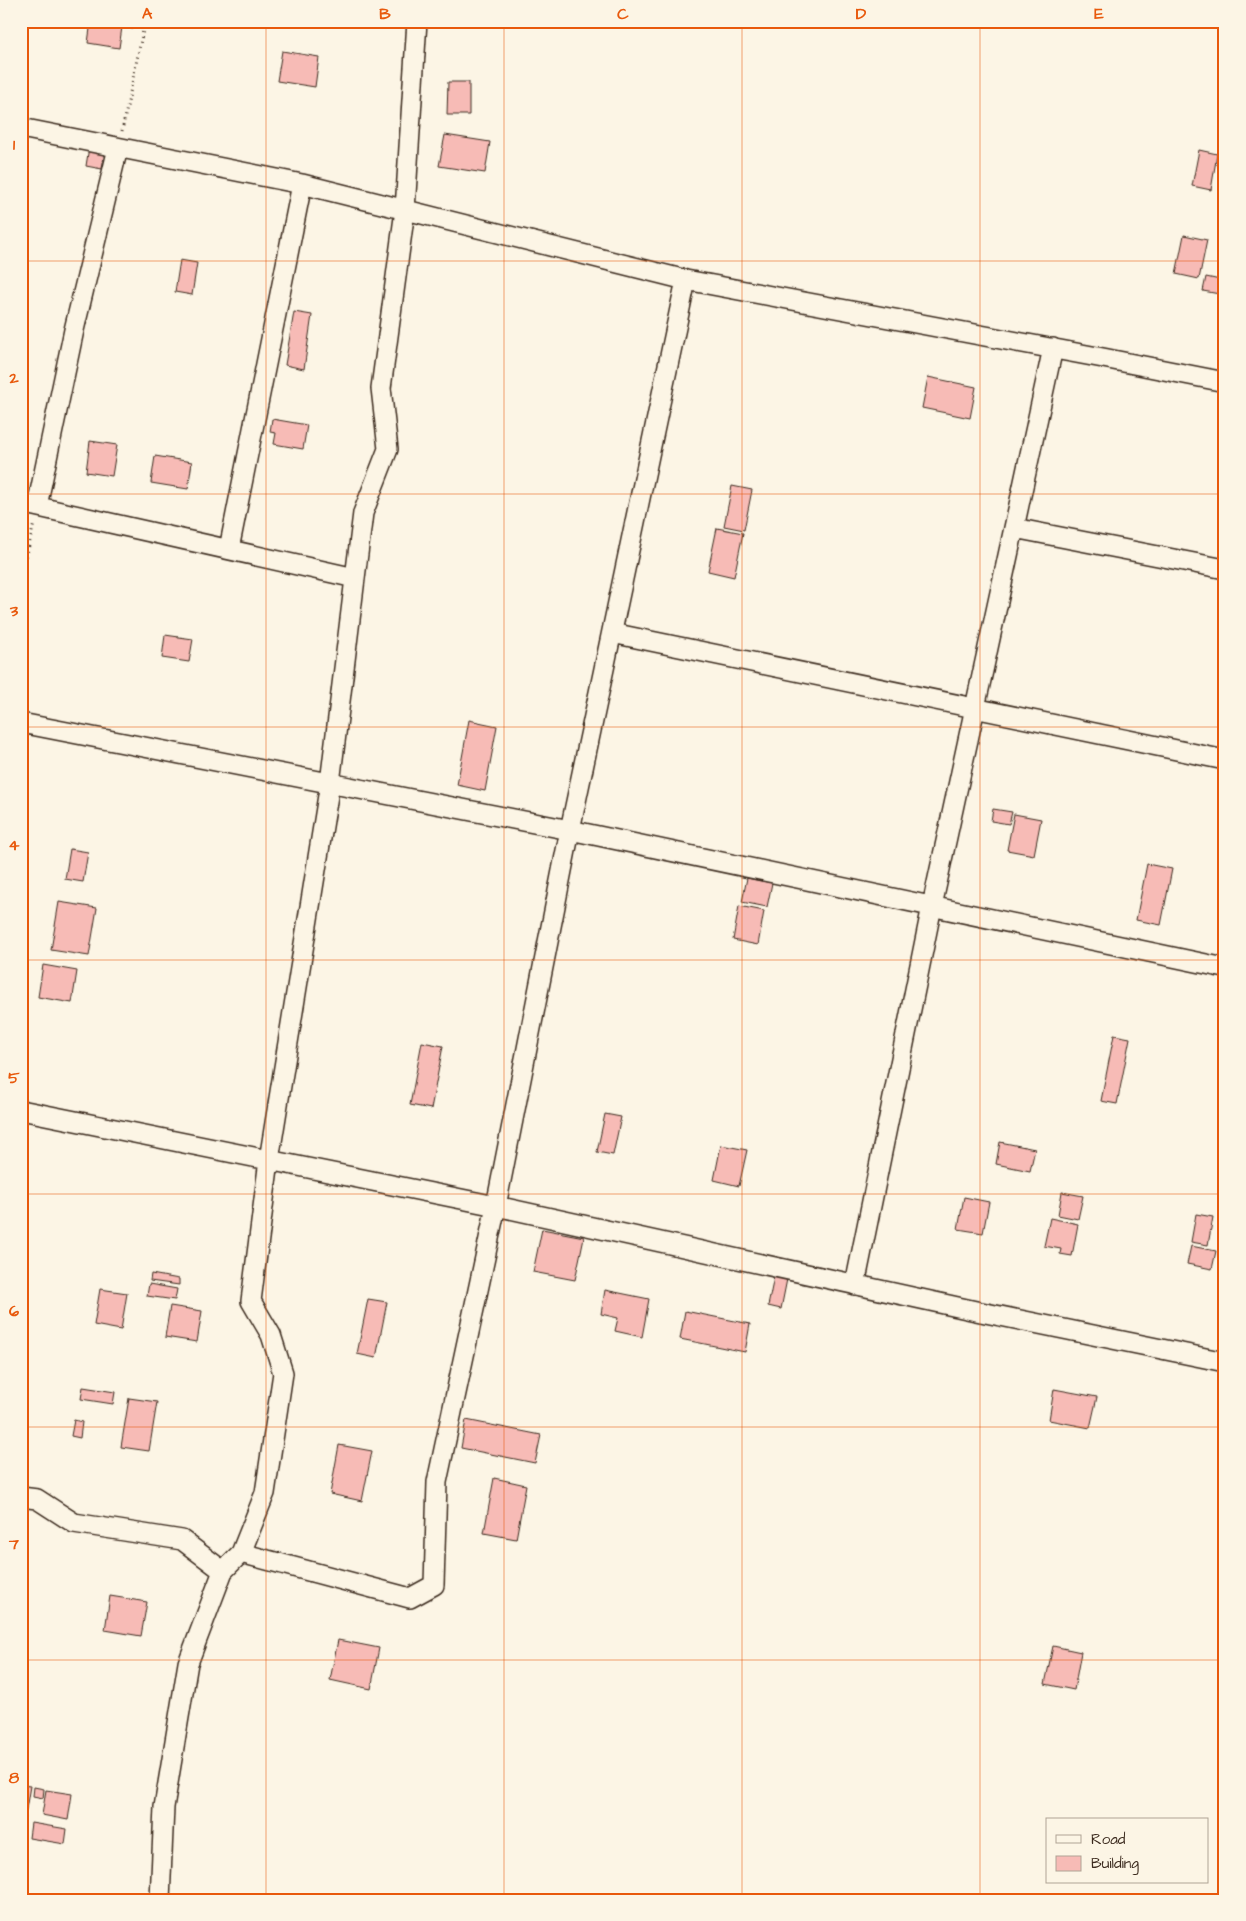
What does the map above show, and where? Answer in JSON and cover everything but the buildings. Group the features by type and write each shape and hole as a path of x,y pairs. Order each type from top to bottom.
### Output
{"street":[{"path":"160,1900 164,1807 188,1663 223,1571 241,1553 264,1494 283,1373 271,1335 251,1301 268,1160 330,783 363,514 388,449 382,388 405,210 417,21"},
{"path":"21,128 302,184 686,280 1225,382"},
{"path":"118,148 29,505 355,578"},
{"path":"229,549 302,184"},
{"path":"241,1553 410,1598 434,1585 437,1482 496,1206 570,830 686,280"},
{"path":"855,1285 932,906 1053,348"},
{"path":"1014,528 1225,569"},
{"path":"612,633 1225,760"},
{"path":"21,723 570,830 1225,968"},
{"path":"21,1110 496,1206 855,1285 1225,1362"},
{"path":"21,1497 37,1498 74,1523 182,1540 223,1571"}],"path":[{"path":"118,148 145,21"},
{"path":"21,581 29,505"}]}
